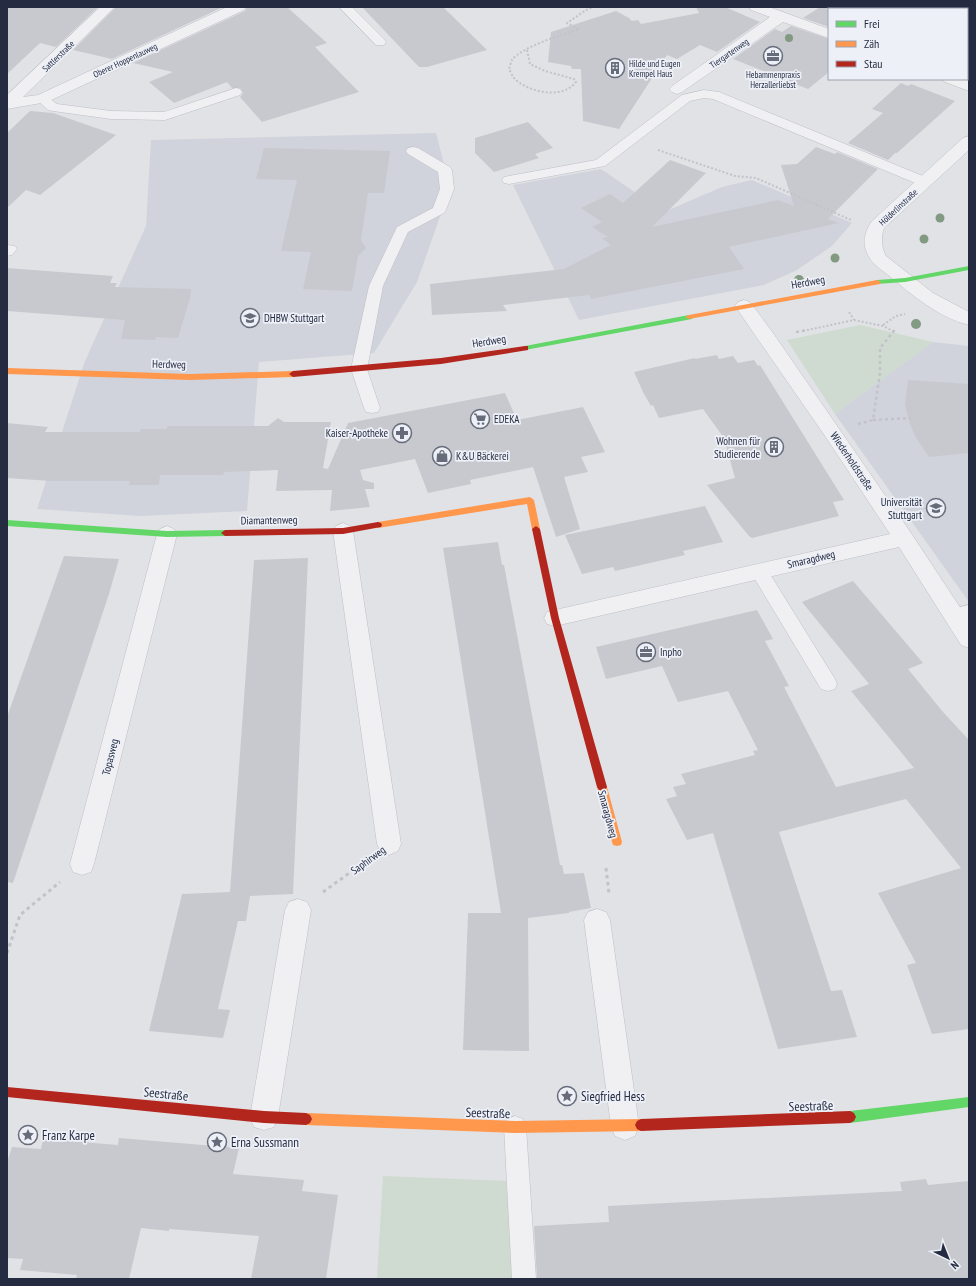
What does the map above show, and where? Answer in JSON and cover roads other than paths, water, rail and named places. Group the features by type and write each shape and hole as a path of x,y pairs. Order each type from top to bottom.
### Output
{"street":[{"name":"Sattlerstraße","path":"7,104 108,7"},
{"name":"Oberer Hoppenlauweg","path":"7,104 42,99 239,7"},
{"path":"756,7 828,34"},
{"name":"Tiergartenweg","path":"677,89 780,17"},
{"path":"953,80 969,86"},
{"name":"Hölderlinstraße","path":"969,141 874,230 876,255 905,280 958,315 969,319"},
{"name":"Herdweg","path":"7,371 190,376 282,375 441,361 543,345 744,306 969,268"},
{"name":"Wiederholdstraße","path":"744,306 832,431 904,538 961,614 969,639"},
{"name":"Smaragdweg","path":"530,500 555,618 617,842"},
{"name":"Diamantenweg","path":"7,523 167,534 343,531 530,500"},
{"name":"Saphirweg","path":"343,531 389,844"},
{"name":"Topasweg","path":"82,864 167,534"},
{"name":"Smaragdweg","path":"555,618 904,538"},
{"path":"264,1117 298,910"},
{"path":"597,920 625,1126"},
{"name":"Seestraße","path":"7,1092 264,1117 514,1127 625,1126 843,1118 969,1102"}],"lane":[{"path":"345,7 380,42"},
{"path":"42,99 53,107 111,115 165,116 236,92"},
{"path":"509,180 600,163 686,98 704,94 715,95 925,182"},
{"path":"372,408 360,369 376,286 402,230 439,210 447,190 445,170 413,151"},
{"path":"759,571 828,684"},
{"path":"514,1127 524,1279"}],"place":[{"name":"Hebammenpraxis Herzallerliebst","path":"773,56"},
{"name":"Hilde und Eugen Krempel Haus","path":"615,68"},
{"name":"DHBW Stuttgart","path":"250,318"},
{"name":"EDEKA","path":"480,419"},
{"name":"Kaiser-Apotheke","path":"402,433"},
{"name":"Wohnen für Studierende","path":"774,447"},
{"name":"K&U Bäckerei","path":"442,456"},
{"name":"Universität Stuttgart","path":"936,508"},
{"name":"Inpho","path":"646,652"},
{"name":"Siegfried Hess","path":"567,1096"},
{"name":"Franz Karpe","path":"28,1135"},
{"name":"Erna Sussmann","path":"217,1142"}]}
